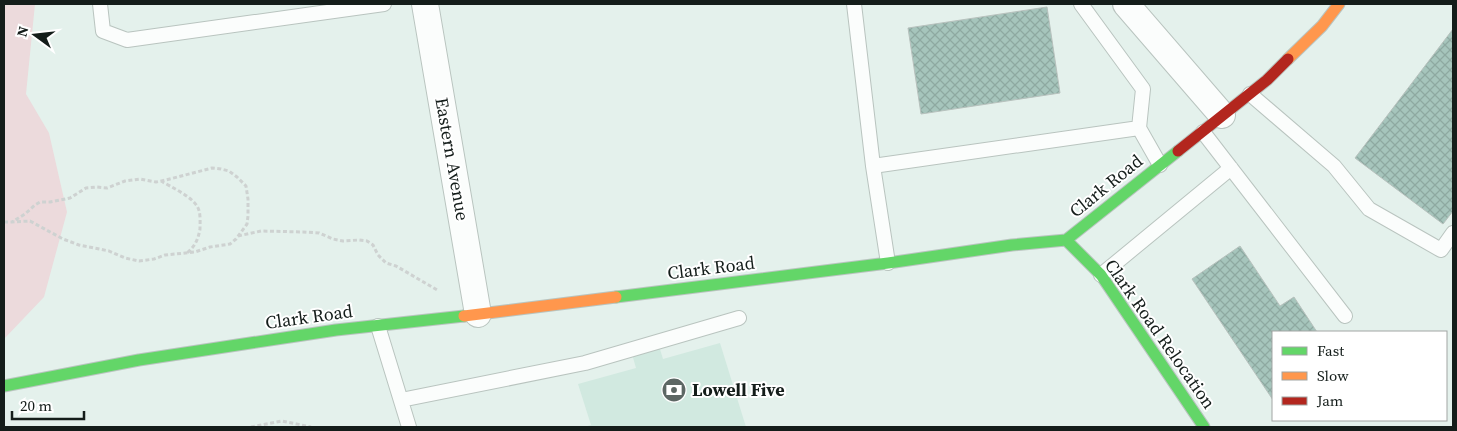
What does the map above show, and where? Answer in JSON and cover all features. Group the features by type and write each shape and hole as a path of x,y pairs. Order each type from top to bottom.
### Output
{"street":[{"name":"Eastern Avenue","path":"425,4 478,314"},
{"path":"1126,4 1222,115"},
{"name":"Clark Road","path":"4,386 139,360 336,330 888,263 1012,245 1066,240 1267,80 1322,26 1339,4"},
{"name":"Clark Road Relocation","path":"1066,240 1101,275 1204,427"}],"lane":[{"path":"100,4 103,31 127,40 384,4"},
{"path":"854,4 873,166 888,263"},
{"path":"1081,4 1143,89 1139,128 1160,165"},
{"path":"1250,94 1334,166 1369,209 1441,250 1453,234"},
{"path":"873,166 1139,128"},
{"path":"1202,132 1345,316"},
{"path":"1101,275 1231,168"},
{"path":"401,400 584,363 739,318"},
{"path":"378,326 409,427"}],"path":[{"path":"4,222 12,222 30,221 63,239 79,245 109,251 124,258 139,261 165,255 187,254 230,244 247,224 249,209 246,186 229,171 212,168 156,182 140,178 107,188 86,188 70,198 40,202 12,222"},
{"path":"161,181 189,198 198,206 199,236 195,246 187,254"},
{"path":"238,236 261,231 302,232 319,233 332,239 343,241 359,240 367,242 373,245 378,255 386,263 396,266 446,295"},
{"path":"251,427 282,422 311,427"}],"shaded area":[{"path":"4,4 35,4 26,94 49,133 67,212 44,297 4,339"},
{"path":"720,343 746,427 584,427 591,425 578,384 636,368 632,354 659,346 663,359"}],"building":[{"path":"1047,7 1060,93 921,114 908,28"},
{"path":"1453,29 1453,211 1443,224 1355,158"},
{"path":"1240,246 1280,306 1294,297 1316,331 1272,331 1272,399 1192,279"}],"traffic: fast":[{"path":"616,297 888,263 1012,245 1066,240 1178,151"},
{"path":"1066,240 1101,275 1204,427"},
{"path":"4,386 139,360 336,330 464,316"}],"traffic: slow":[{"path":"1288,59 1322,26 1339,4"},
{"path":"464,316 616,297"}],"traffic: jam":[{"path":"1178,151 1267,80 1288,59"}],"place":[{"name":"Lowell Five","path":"674,390"}]}
